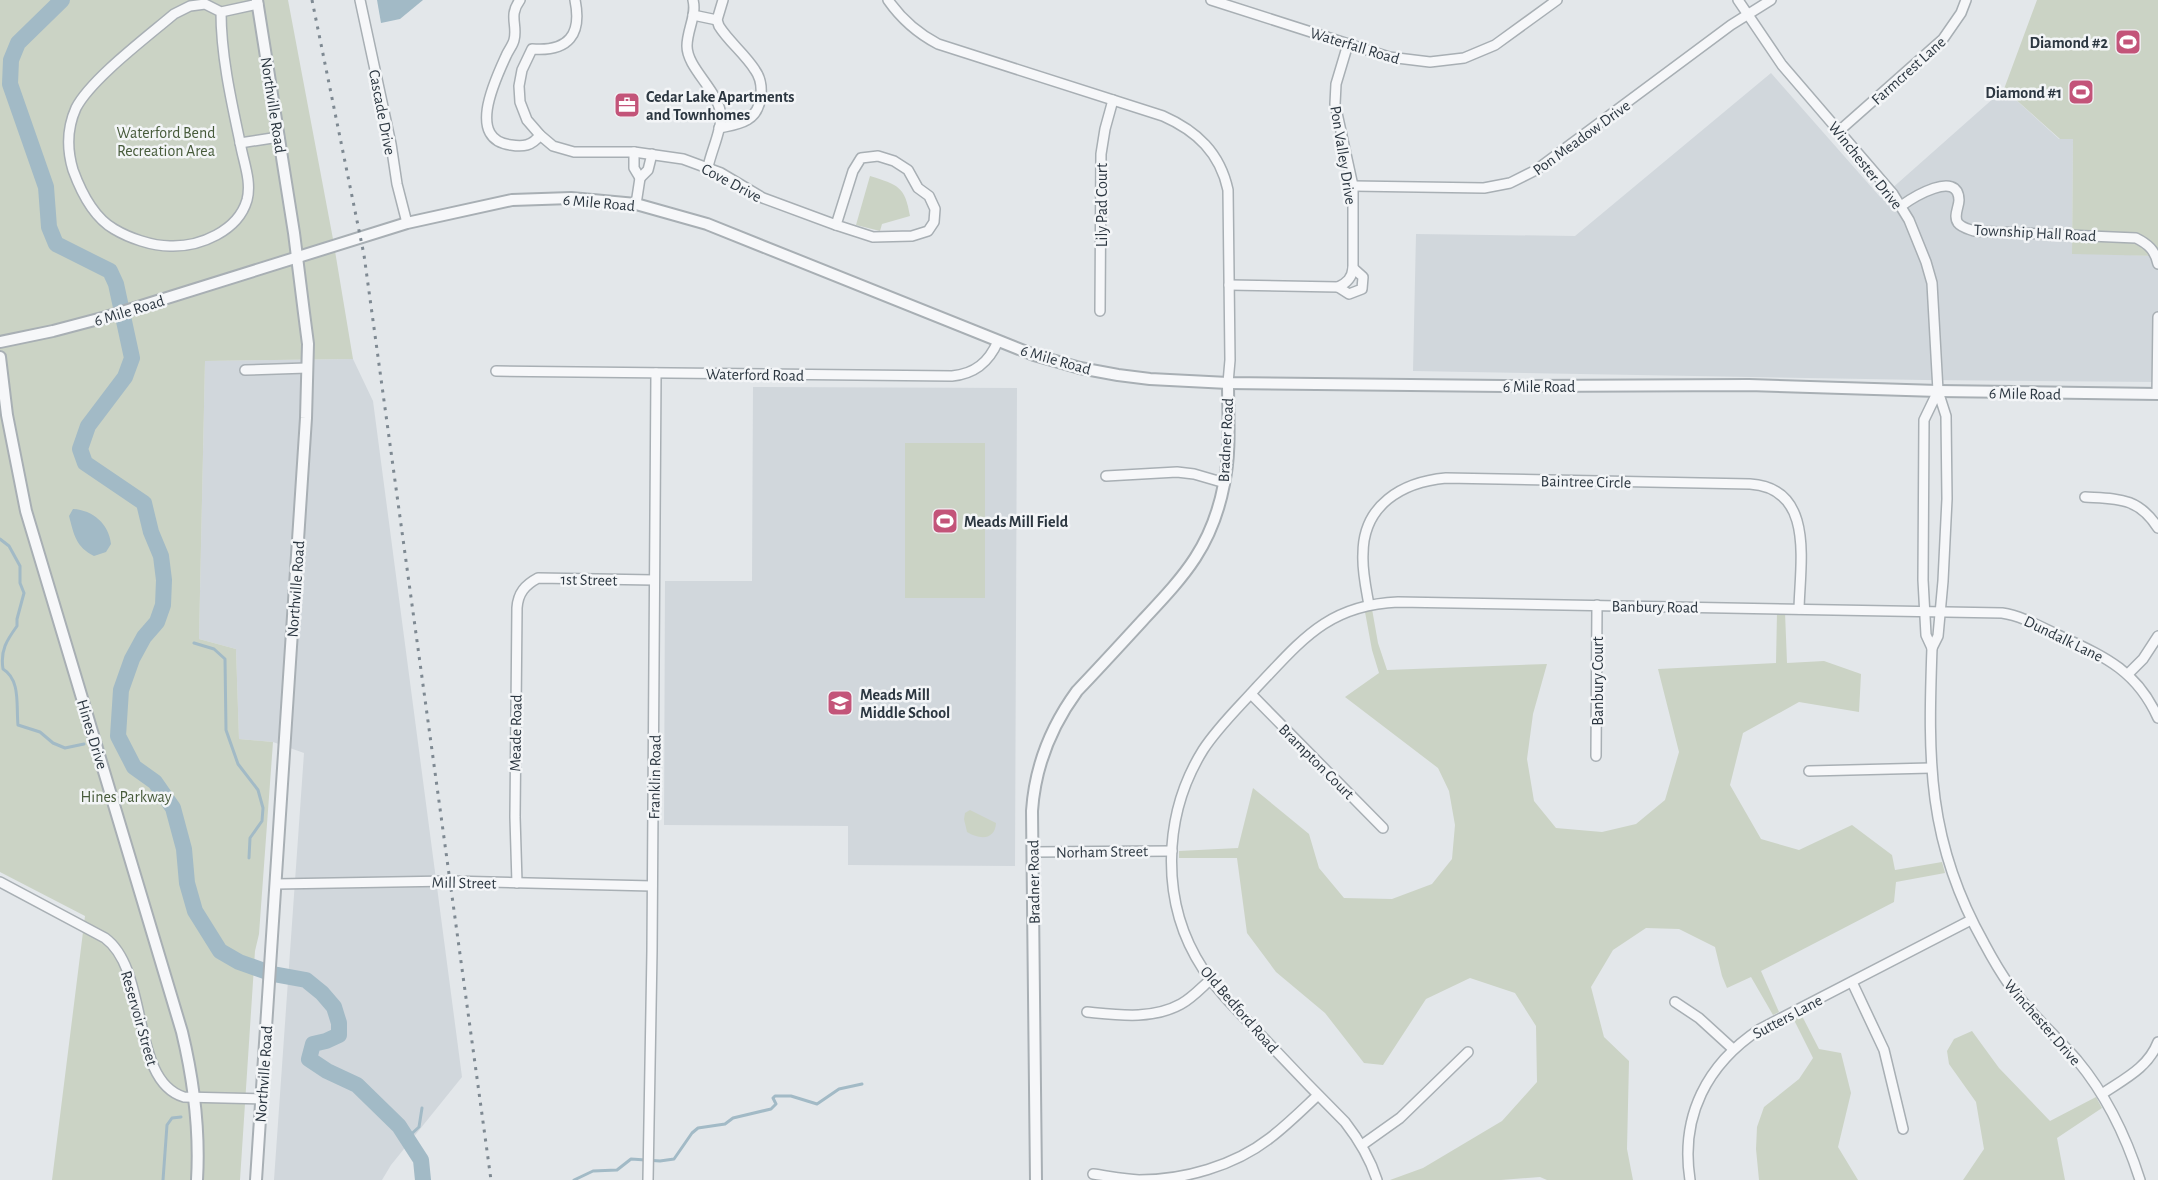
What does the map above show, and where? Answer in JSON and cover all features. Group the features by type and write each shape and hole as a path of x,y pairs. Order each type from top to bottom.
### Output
{"street":[{"name":"Cascade Drive","path":"360,0 391,144 395,176 407,223"},
{"path":"520,0 515,6 513,17 515,39 489,98 486,121 491,135 503,144 521,147 529,145 540,135 527,120 520,102 519,86 522,70 532,49"},
{"path":"515,39 532,49 542,50 557,47 568,40 576,29 578,16 575,0"},
{"path":"693,0 695,7 686,48 716,98 721,117 708,167"},
{"path":"719,128 747,120 757,110 761,85 756,71 726,36 717,20 723,0"},
{"name":"Bradner Road","path":"888,0 900,17 938,44 1178,122 1201,139 1215,155 1228,190 1230,360 1228,452 1225,483 1212,528 1190,568 1172,590 1077,692 1055,725 1042,754 1035,784 1032,811 1032,852 1036,1180"},
{"name":"Waterfall Road","path":"1211,0 1389,57 1415,62 1440,62 1464,58 1495,45 1557,0"},
{"name":"Winchester Drive","path":"1738,0 1782,65 1880,178 1901,207 1921,247 1932,283 1938,391 1946,416 1947,499 1941,611 1938,636 1932,648"},
{"name":"Pon Meadow Drive","path":"1353,186 1485,188 1519,180 1771,0"},
{"name":"Farmcrest Lane","path":"1839,131 1943,39 1961,14 1966,0"},
{"path":"221,12 221,37 248,179 247,201 235,222 215,236 192,243 170,246 141,240 113,228 92,208 78,185 69,157 69,129 76,109 87,91 174,14 190,6 205,4 221,12 257,2"},
{"name":"Northville Road","path":"256,1180 305,428 308,344 297,257 257,2"},
{"path":"693,15 717,20"},
{"name":"Pon Valley Drive","path":"1229,285 1338,287 1349,294 1362,289 1363,277 1353,268 1353,186 1335,104 1336,84 1348,44"},
{"name":"Lily Pad Court","path":"1100,311 1101,154 1113,100"},
{"name":"Cove Drive","path":"540,135 564,151 634,152 683,159 708,167 763,198 836,225 873,237 912,236 928,231 934,222 935,210 929,196 918,188 908,170 894,161 878,156 861,159 853,171 836,225"},
{"path":"240,143 279,137"},
{"path":"634,152 634,168 640,178"},
{"path":"636,204 640,178 648,170 652,154"},
{"name":"Township Hall Road","path":"1901,207 1920,193 1943,186 1956,190 1959,197 1956,217 1965,228 1974,231 2136,238 2147,243 2156,255 2158,264"},
{"name":"6 Mile Road","path":"0,342 137,308 407,223 512,200 571,198 636,204 707,224 1057,363 1150,379 1228,383 1495,386 1749,385 1938,391 2157,394"},
{"path":"1338,287 1349,279 1353,268"},
{"path":"2157,394 2158,317"},
{"name":"Waterford Road","path":"496,371 952,376 967,374 979,367 989,358 998,341"},
{"name":"Hines Drive","path":"0,357 9,425 26,511 179,1020 196,1097 199,1140 197,1180"},
{"path":"245,370 307,368"},
{"name":"Franklin Road","path":"648,1180 656,373"},
{"name":"Winchester Drive","path":"1938,391 1924,420 1925,611 1926,634 1932,648 1931,768 1935,809 1944,848 1971,920 2010,986 2076,1059 2102,1094 2118,1124 2140,1180"},
{"path":"1106,476 1178,472 1225,483"},
{"name":"Baintree Circle","path":"1369,605 1363,554 1365,536 1373,518 1385,502 1401,490 1423,482 1446,478 1764,486 1787,500 1799,523 1801,538 1799,609"},
{"path":"2085,497 2124,500 2134,504 2144,511 2158,528"},
{"name":"1st Street","path":"526,586 538,578 654,580"},
{"name":"Meade Road","path":"517,883 514,817 517,608 519,596 526,586"},
{"name":"Banbury Road","path":"1369,605 1398,602 1941,611"},
{"name":"Old Bedford Road","path":"1369,605 1342,614 1313,630 1214,734 1194,766 1178,809 1172,851 1173,886 1180,920 1194,954 1210,980 1345,1122 1362,1144 1377,1180"},
{"name":"Banbury Court","path":"1596,756 1597,605"},
{"name":"Dundalk Lane","path":"1941,611 2002,613 2019,616 2105,657 2128,674 2141,688 2158,718"},
{"path":"2128,674 2143,659 2158,636"},
{"name":"Brampton Court","path":"1251,694 1383,828"},
{"path":"1809,771 1931,768"},
{"name":"Norham Street","path":"1032,852 1172,851"},
{"name":"Mill Street","path":"276,884 450,880 652,886"},
{"name":"Reservoir Street","path":"0,882 105,938 116,947 126,964 157,1075 174,1093 184,1097 261,1099"},
{"name":"Sutters Lane","path":"1690,1180 1688,1150 1693,1114 1711,1075 1733,1049 1761,1029 1971,920"},
{"path":"1087,1012 1130,1016 1168,1010 1188,999 1210,980"},
{"path":"1852,982 1884,1050 1903,1128"},
{"path":"1674,1002 1699,1018 1733,1049"},
{"path":"2102,1094 2143,1066 2158,1042"},
{"path":"1362,1144 1400,1118 1468,1052"},
{"path":"1093,1174 1150,1180 1209,1169 1257,1147 1318,1095"}],"shaded area":[{"path":"1771,73 1881,198 2004,89 2059,139 2073,139 2072,253 2158,256 2158,382 1413,371 1416,234 1575,236"},
{"path":"353,359 373,401 462,1077 391,1165 382,1180 274,1180 304,753 273,742 239,739 236,649 199,639 205,361"},
{"name":"Meads Mill Middle School","path":"753,387 1017,388 1015,866 848,865 848,826 664,825 665,581 752,581"}],"green space":[{"name":"Hines Parkway","path":"0,0 288,0 353,359 205,361 199,639 236,649 239,739 273,742 259,934 255,951 240,1180 52,1180 85,916 0,872"},
{"path":"2037,0 2158,0 2158,256 2072,254 2073,139 2060,139 2004,89"},
{"path":"870,176 899,188 906,198 910,216 882,224 880,231 856,225"},
{"name":"Meads Mill Field","path":"905,443 985,443 985,598 905,598"},
{"path":"1372,609 1378,643 1387,670 1547,664 1533,714 1527,759 1534,801 1556,828 1602,832 1636,824 1665,800 1679,752 1658,669 1776,663 1777,612 1785,612 1787,663 1824,661 1861,674 1859,712 1799,702 1743,733 1730,785 1761,839 1799,850 1852,825 1892,855 1895,870 1942,862 1945,873 1896,882 1894,902 1761,971 1779,1012 1773,1015 1751,977 1727,988 1715,947 1679,929 1646,928 1613,950 1591,987 1604,1037 1629,1061 1627,1149 1633,1180 1547,1180 1540,1177 1501,1180 1390,1180 1423,1168 1502,1121 1537,1082 1536,1026 1515,993 1470,978 1426,999 1383,1065 1364,1063 1325,1013 1276,972 1247,933 1237,858 1179,858 1179,851 1238,848 1253,788 1309,834 1319,868 1344,898 1392,899 1432,884 1452,859 1455,825 1449,791 1438,768 1345,697 1379,673 1365,612"},
{"path":"970,810 996,823 993,833 982,837 967,832 964,819 965,813"},
{"path":"1801,1014 1819,1049 1841,1053 1851,1093 1838,1147 1858,1180 1759,1180 1756,1149 1757,1127 1764,1107 1799,1079 1813,1058 1793,1018"},
{"path":"1972,1031 1999,1068 2050,1121 2096,1097 2102,1108 2057,1138 2065,1180 1963,1180 1984,1149 1976,1102 1949,1064 1947,1051 1954,1039"}],"water":[{"path":"377,0 423,0 400,19 381,23"},
{"path":"73,509 93,515 103,524 111,544 106,552 94,556 79,544 69,516"}],"waterway":[{"path":"62,0 18,43 11,60 10,84 46,187 49,227 56,244 110,271 116,284 132,358 125,377 88,426 80,449 85,463 144,503 151,532 161,556 164,580 163,605 157,622 144,637 132,659 121,690 118,736 134,767 155,782 173,808 184,849 187,883 195,911 220,951 239,962 273,974 306,980 322,993 334,1007 339,1023 339,1035 313,1044 309,1059 327,1071 357,1085 399,1126 421,1160 423,1180"},
{"path":"0,539 9,546 20,566 20,583 24,593 17,626 3,651 3,669 9,674 15,687 18,725 40,732 53,743 65,748 84,744"},
{"path":"194,643 214,649 225,659 226,730 238,764 258,790 263,808 262,821 250,838 249,858"},
{"path":"574,1180 593,1171 617,1170 631,1159 660,1161 674,1159 698,1128 725,1124 733,1118 771,1109 776,1104 773,1098 775,1096 791,1096 817,1104 839,1089 862,1084"},
{"path":"407,1138 419,1127 422,1108"},
{"path":"163,1180 167,1125 172,1118 181,1117"}],"railway":[{"path":"312,0 364,255 491,1180"}],"place":[{"name":"Diamond #2","path":"2128,42"},
{"name":"Diamond #1","path":"2081,92"},
{"name":"Cedar Lake Apartments and Townhomes","path":"627,105"},
{"name":"Meads Mill Field","path":"945,521"},
{"name":"Meads Mill Middle School","path":"840,703"}],"park label":[{"name":"Waterford Bend Recreation Area","path":"166,141"}]}
